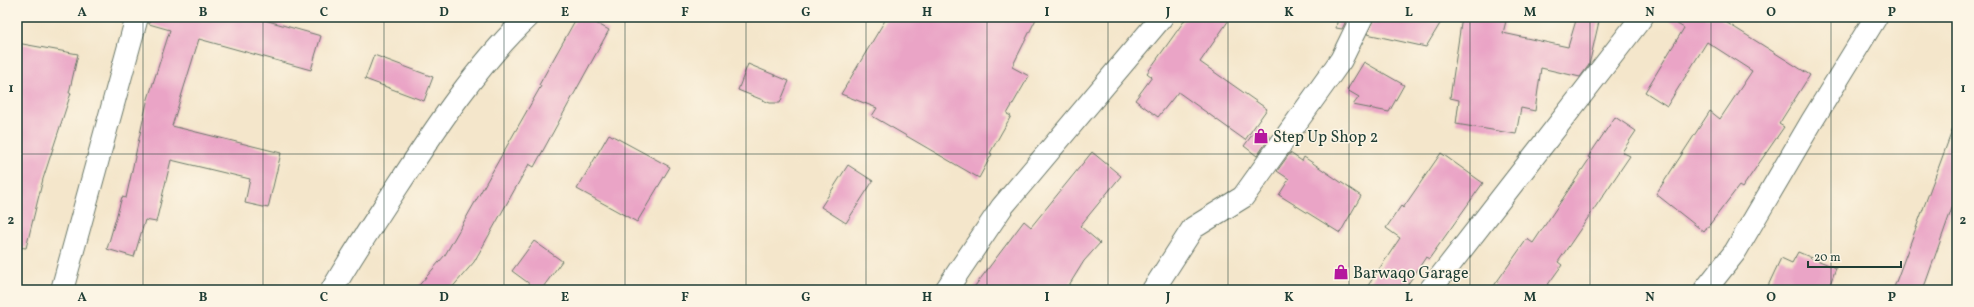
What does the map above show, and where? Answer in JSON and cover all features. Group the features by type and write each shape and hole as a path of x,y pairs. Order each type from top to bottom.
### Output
{"street":[{"path":"62,290 136,17"},
{"path":"332,290 346,265 438,123 511,33 528,17"},
{"path":"946,290 1002,207 1162,17"},
{"path":"1153,290 1192,228 1243,197 1340,60 1362,17"},
{"path":"1430,290 1642,17"},
{"path":"1705,290 1735,252 1812,121 1876,17"}],"building":[{"path":"150,17 254,17 321,36 311,70 199,39 172,126 281,153 268,208 245,203 250,179 171,160 156,222 145,220 134,257 107,249 122,197 126,198 147,102 170,30 149,24"},
{"path":"577,17 585,17 609,30 534,167 529,164 474,262 450,290 415,290 445,255 541,86 539,85"},
{"path":"887,17 1037,17 1012,67 1029,76 1007,114 1011,116 990,153 992,154 979,178 872,116 877,108 841,94"},
{"path":"1187,17 1231,17 1200,62 1267,109 1245,140 1178,92 1158,117 1135,100 1152,77 1147,73"},
{"path":"1338,17 1348,17 1342,29 1336,28"},
{"path":"1374,17 1444,17 1426,47 1367,34"},
{"path":"1462,17 1507,17 1503,33 1568,47 1577,17 1600,17 1589,65 1580,77 1541,68 1535,111 1521,108 1516,134 1456,124 1459,100 1450,98"},
{"path":"1666,17 1722,17 1721,19 1810,75 1779,124 1784,127 1742,188 1739,186 1704,232 1656,194 1710,111 1720,119 1752,71 1707,42 1667,106 1645,92 1684,28"},
{"path":"17,43 78,54 69,93 71,93 43,179 26,248 17,247"},
{"path":"374,55 433,77 424,101 365,79"},
{"path":"1364,62 1404,85 1389,112 1353,105 1359,97 1347,90"},
{"path":"748,64 789,81 780,103 770,103 738,90"},
{"path":"1615,117 1636,131 1622,152 1630,156 1558,262 1562,265 1544,290 1491,290 1527,239 1533,243 1590,158 1588,157"},
{"path":"1955,123 1957,123 1957,194 1923,290 1893,290"},
{"path":"1258,127 1270,137 1257,156 1244,146"},
{"path":"609,134 670,167 637,222 577,189"},
{"path":"1092,152 1121,176 1080,226 1100,243 1084,261 1066,290 972,290 1024,221 1031,227"},
{"path":"1290,153 1302,161 1304,157 1361,196 1340,233 1279,195 1289,179 1277,171"},
{"path":"1441,153 1483,183 1429,259 1426,257 1404,290 1365,290 1400,238 1386,228 1401,206 1403,208"},
{"path":"848,165 873,181 846,223 821,207"},
{"path":"534,241 562,261 541,290 538,290 512,271"},
{"path":"1798,252 1836,268 1828,290 1766,290 1781,258 1792,263"}],"place":[{"name":"Step Up Shop 2","path":"1261,136"},
{"name":"Barwaqo Garage","path":"1341,272"}]}
